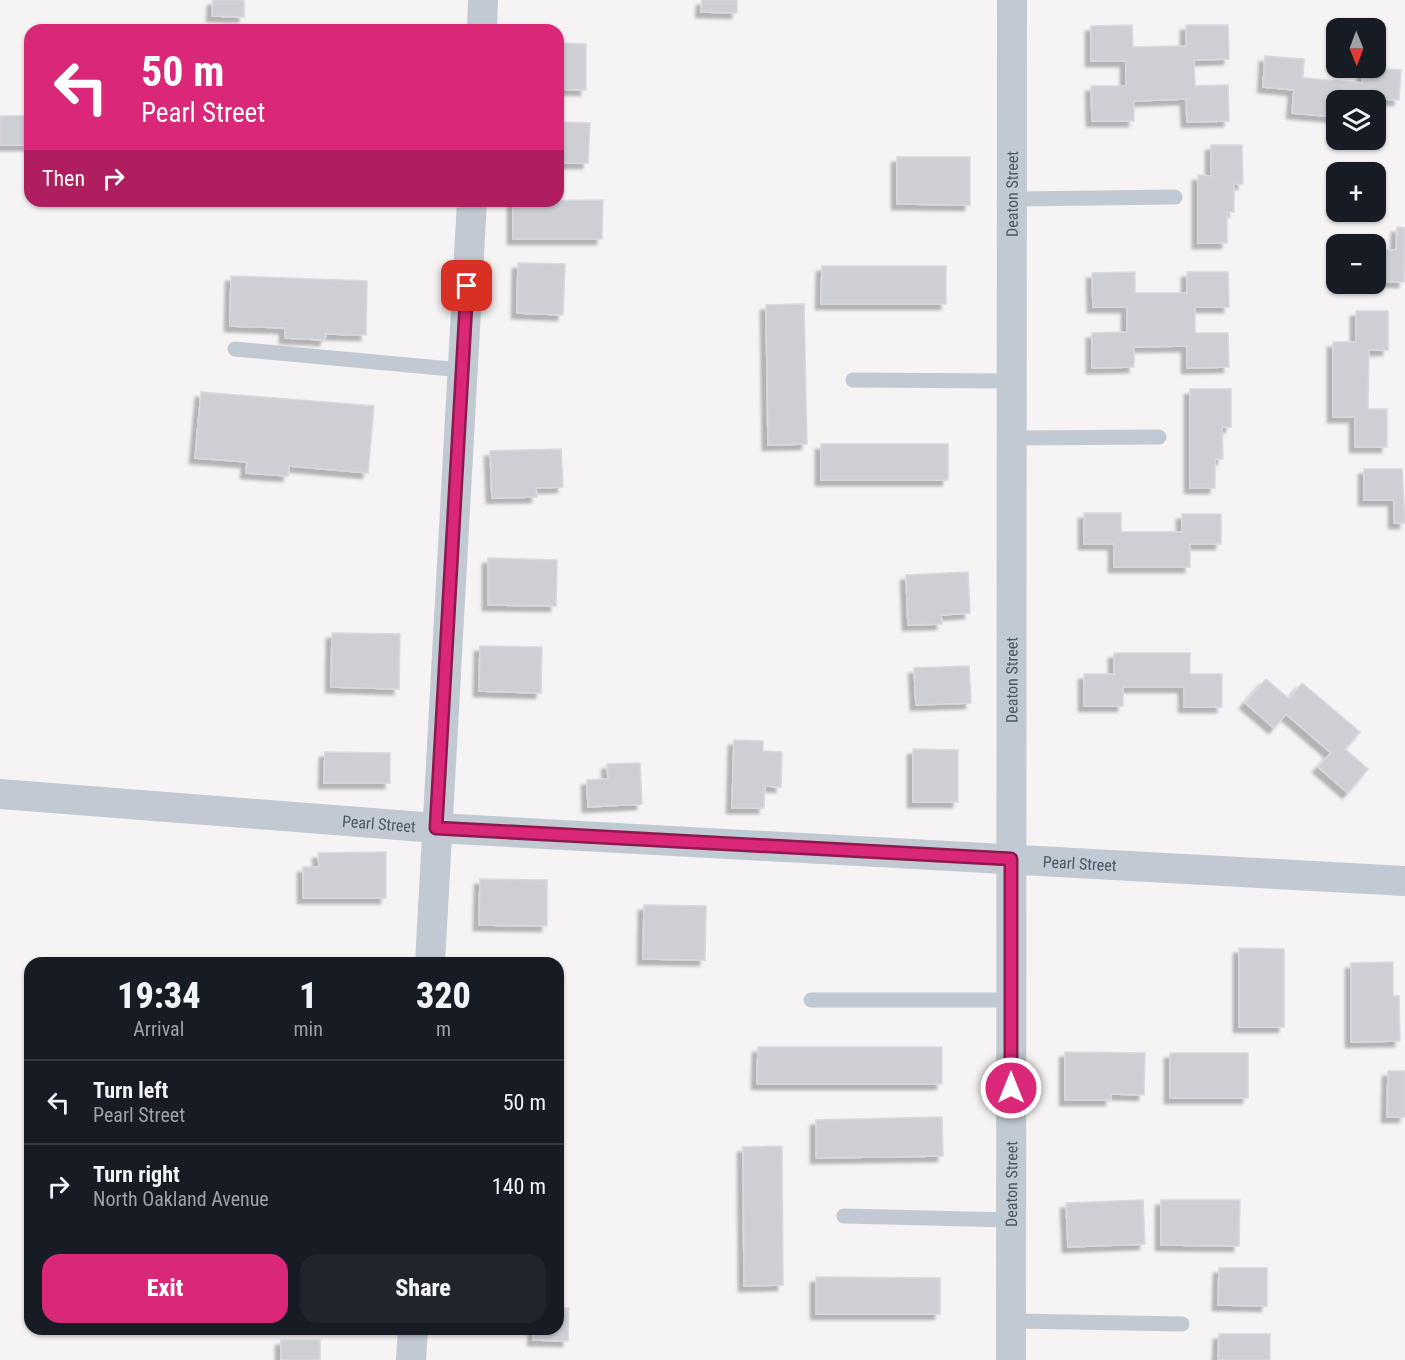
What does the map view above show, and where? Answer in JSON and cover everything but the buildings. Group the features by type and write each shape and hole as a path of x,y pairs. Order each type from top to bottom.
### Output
{"street":[{"path":"482,24 483,0"},
{"name":"Deaton Street","path":"1011,1360 1012,0"},
{"path":"430,957 472,207"},
{"name":"Pearl Street","path":"0,794 436,828 1405,881"},
{"path":"411,1360 412,1335"}],"lane":[{"path":"1012,199 1175,197"},
{"path":"236,349 462,370"},
{"path":"853,380 1011,381"},
{"path":"1012,438 1159,437"},
{"path":"811,1000 1011,1000"},
{"path":"844,1216 1011,1221"},
{"path":"1011,1321 1182,1324"}],"route":[{"path":"467,286 436,828 1011,859 1011,1088"}]}
